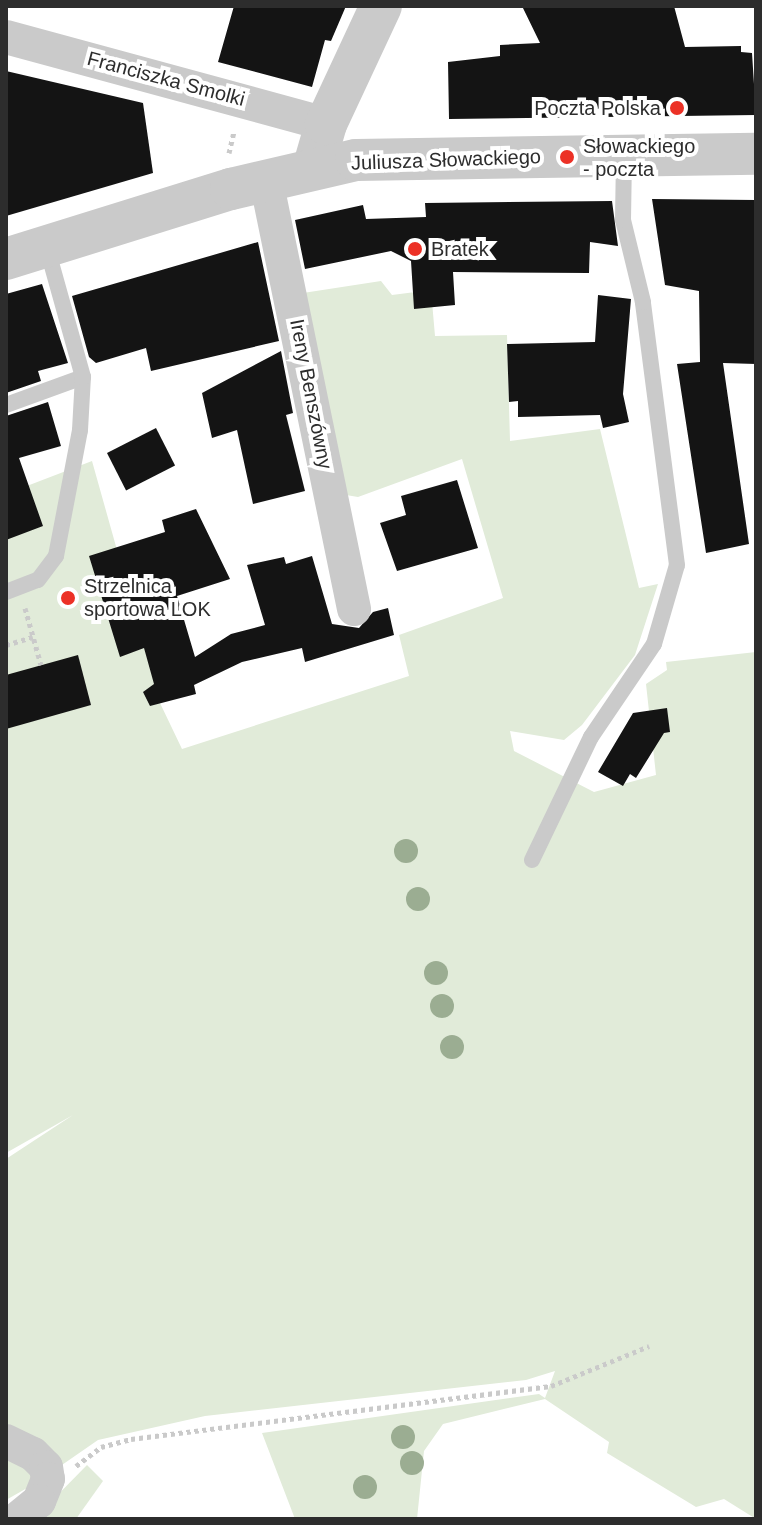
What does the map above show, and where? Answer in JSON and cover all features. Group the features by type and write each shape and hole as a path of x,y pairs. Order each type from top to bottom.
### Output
{"street":[{"path":"313,169 326,124 381,6"},
{"name":"Franciszka Smolki","path":"6,37 326,124"},
{"name":"Juliusza Słowackiego","path":"6,259 266,180 371,159 756,154"},
{"name":"Ireny Benszówny","path":"266,180 354,609"},
{"path":"6,1441 33,1454 46,1467 48,1479 39,1501 17,1519"}],"lane":[{"path":"532,860 591,737 654,644 677,565 643,302 623,220 624,157"},
{"path":"12,590 46,573 56,556 80,430 83,377 47,248"},
{"path":"6,405 83,377"}],"path":[{"path":"228,158 237,119"},
{"path":"12,590 33,637 41,665"},
{"path":"6,645 33,637"},
{"path":"48,1479 58,1480 101,1447 131,1439 551,1386 649,1346"}],"green space":[{"path":"381,281 392,295 431,290 435,336 507,335 510,441 600,429 639,588 658,584 635,655 582,725 564,740 510,731 514,751 594,792 656,775 646,684 667,670 666,662 756,652 756,1519 724,1499 696,1507 607,1453 609,1442 545,1399 443,1424 424,1451 417,1519 295,1519 262,1433 539,1394 545,1398 555,1371 526,1380 205,1416 98,1440 59,1467 6,1432 6,1159 73,1115 6,1153 6,494 92,461 160,703 182,749 409,676 399,635 503,598 462,459 358,497 346,495 303,293"},
{"path":"6,1452 15,1453 36,1483 6,1500"},
{"path":"87,1465 103,1481 76,1519 34,1519"}],"building":[{"path":"234,6 346,6 331,41 325,40 312,87 218,62"},
{"path":"522,6 674,6 685,47 741,46 741,52 752,53 756,115 449,119 448,62 500,56 500,45 540,43"},
{"path":"6,71 143,103 153,173 6,216"},
{"path":"652,199 756,200 756,364 723,363 749,544 706,553 677,364 700,362 699,291 665,285"},
{"path":"612,201 618,246 590,242 589,273 453,272 455,305 414,309 411,261 391,251 305,269 295,220 363,205 366,219 426,217 425,203"},
{"path":"258,242 279,341 151,371 146,348 96,363 89,357 72,296"},
{"path":"42,284 68,363 38,371 41,381 6,393 6,294"},
{"path":"598,295 631,299 623,394 629,422 603,428 600,415 518,417 518,401 509,402 507,344 595,342"},
{"path":"281,351 293,413 286,415 305,491 253,504 237,430 212,438 202,393"},
{"path":"48,402 61,446 19,458 43,526 6,540 6,416"},
{"path":"156,428 175,465 126,490 107,453"},
{"path":"457,480 478,548 397,571 380,523 406,515 401,496"},
{"path":"196,509 230,579 177,596 195,657 231,634 265,625 247,565 284,557 286,564 312,556 332,624 359,628 373,612 388,608 394,635 305,662 302,648 242,662 194,685 196,694 150,706 143,692 154,684 144,648 120,657 89,556 165,532 162,520"},
{"path":"78,655 91,705 6,729 6,675"},
{"path":"667,708 670,732 664,733 636,778 630,774 623,786 598,772 633,713"}],"place":[{"name":"Poczta Polska","path":"677,108"},
{"name":"Słowackiego - poczta","path":"567,157"},
{"name":"Bratek","path":"415,249"},
{"name":"Strzelnica sportowa LOK","path":"68,598"}]}
